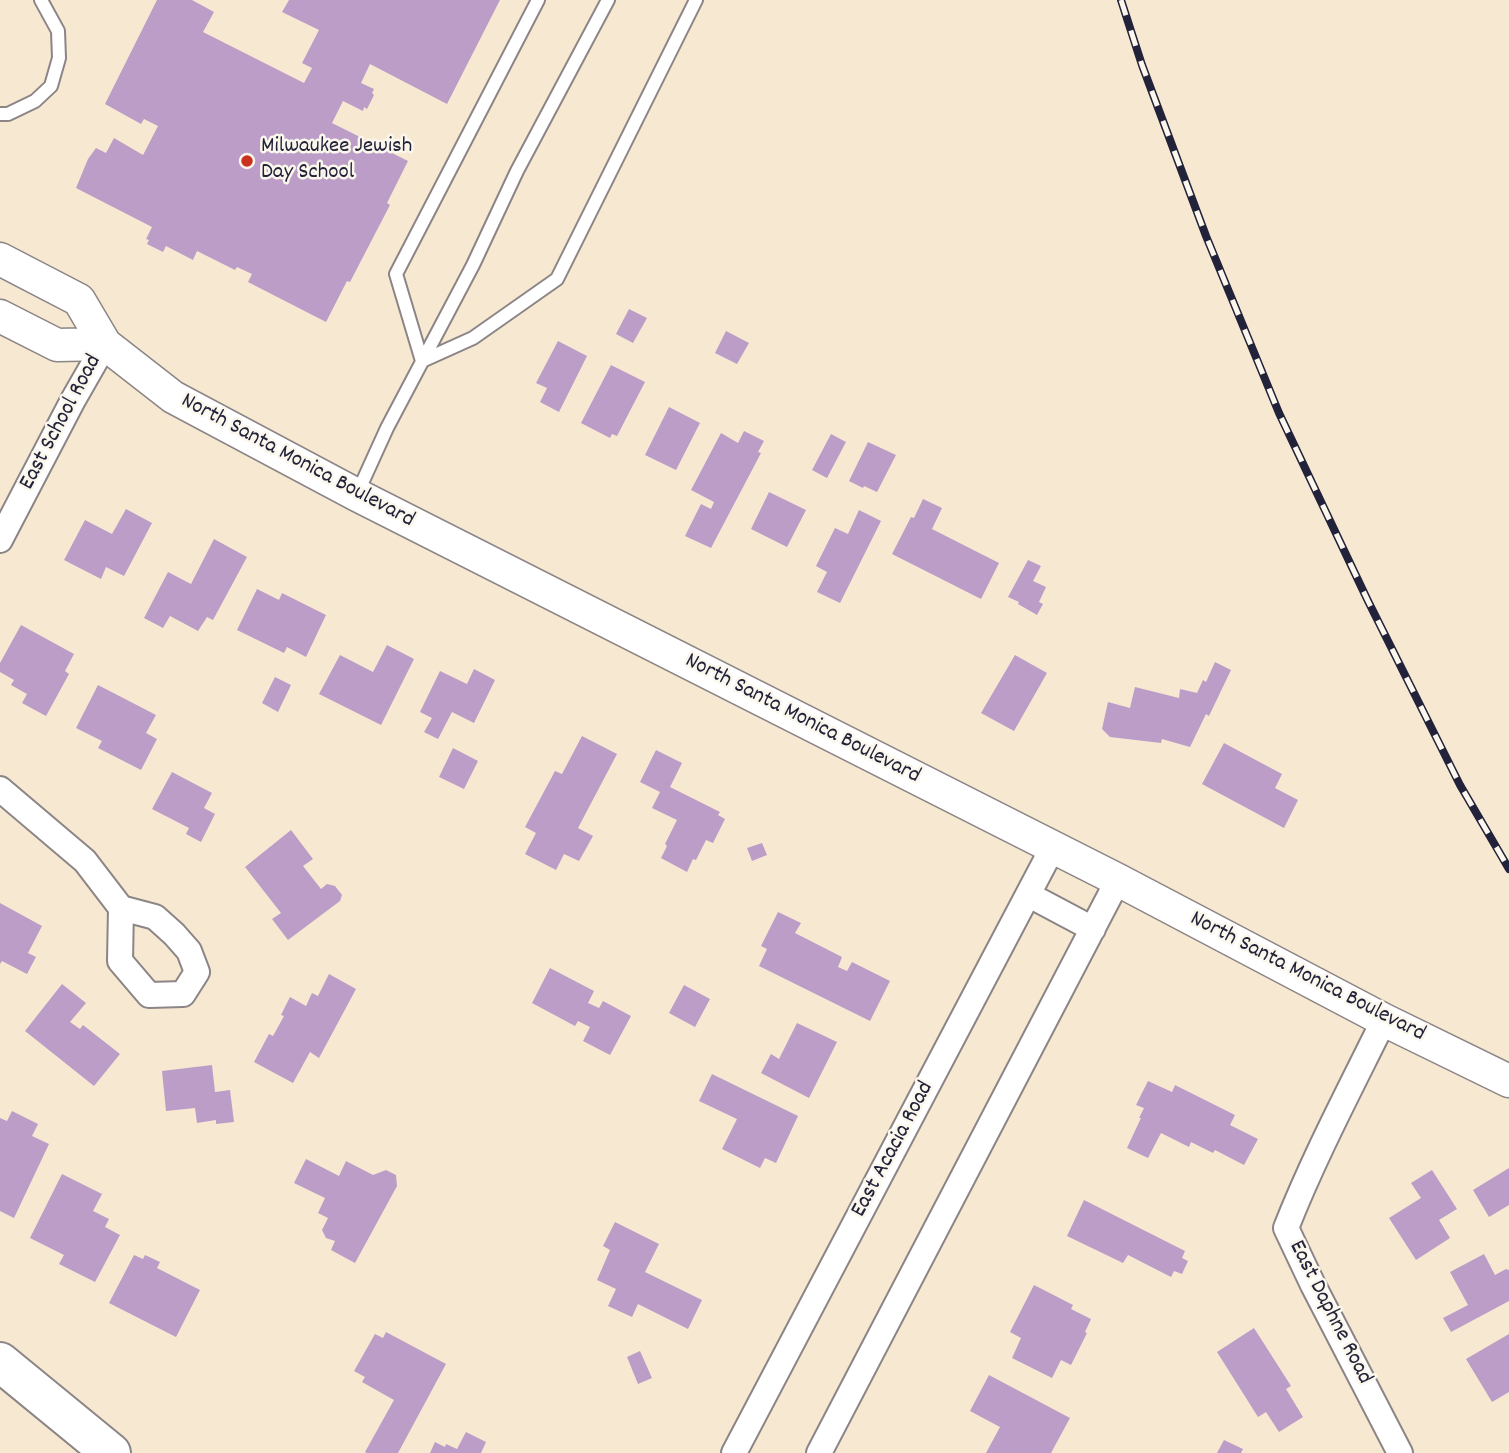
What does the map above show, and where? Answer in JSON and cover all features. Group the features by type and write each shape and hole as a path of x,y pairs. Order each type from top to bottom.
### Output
{"main road":[{"path":"0,1362 111,1453"}],"street":[{"name":"North Santa Monica Boulevard","path":"0,259 79,300 105,344 173,397 357,495 1118,880 1384,1020 1509,1081"},
{"path":"0,316 57,345 105,344"},
{"name":"East School Road","path":"0,540 72,400 105,344"},
{"path":"0,789 85,861 121,908"},
{"name":"East Acacia Road","path":"734,1453 1053,848"},
{"path":"819,1453 1118,880"},
{"path":"1028,895 1093,929"},
{"name":"East Daphne Road","path":"1384,1020 1325,1140 1286,1228 1401,1453"}],"lane":[{"path":"0,114 8,114 35,102 51,86 59,58 58,31 41,0"},
{"path":"422,361 396,274 538,0"},
{"path":"357,495 387,428 473,265 517,171 608,0"},
{"path":"422,361 473,338 557,279 696,0"}],"building":[{"name":"Milwaukee Jewish Day School","path":"157,0 192,0 214,12 203,32 304,83 312,68 302,63 319,30 282,12 289,0 500,0 447,104 370,64 361,83 374,89 367,109 364,107 363,111 343,101 332,123 408,161 387,203 390,205 326,322 248,282 252,274 237,267 235,270 197,251 193,260 166,246 163,252 147,244 149,240 146,239 152,227 76,188 88,159 96,148 106,153 114,138 143,155 158,126 144,119 141,124 105,104"},
{"path":"629,309 647,318 633,343 616,334"},
{"path":"726,331 749,343 737,364 715,353"},
{"path":"558,341 587,356 559,412 540,402 547,388 536,383"},
{"path":"611,365 645,382 617,436 612,434 610,438 581,423"},
{"path":"669,407 700,423 676,470 645,455"},
{"path":"744,431 764,441 758,452 761,453 711,548 685,536 701,504 711,509 714,502 691,490 721,433 738,443"},
{"path":"831,434 846,442 827,478 812,470"},
{"path":"868,442 896,455 877,492 849,481"},
{"path":"769,492 806,510 787,547 751,529"},
{"path":"923,499 942,508 932,529 999,563 981,599 892,554"},
{"path":"126,509 152,523 124,576 106,567 101,579 64,560 85,520 112,534"},
{"path":"859,510 881,521 840,603 817,592 827,572 816,566 835,528 848,534"},
{"path":"214,539 247,557 213,620 207,617 198,631 170,616 163,628 144,618 168,572 191,584"},
{"path":"1028,560 1041,566 1033,581 1046,587 1039,602 1043,604 1037,615 1008,597"},
{"path":"257,589 279,600 282,593 326,615 306,657 287,647 284,653 237,630"},
{"path":"21,625 74,654 65,671 69,674 46,716 22,703 27,694 11,685 14,680 0,672 0,663"},
{"path":"387,645 414,659 381,725 319,694 340,655 373,672"},
{"path":"1015,655 1047,673 1014,731 981,713"},
{"path":"1215,662 1231,670 1209,716 1206,714 1190,747 1162,739 1161,743 1110,737 1102,729 1108,702 1130,708 1135,687 1179,698 1180,689 1197,693 1203,680 1206,682"},
{"path":"474,669 495,680 474,723 452,712 438,739 424,732 432,718 420,712 440,671 467,684"},
{"path":"275,677 291,685 278,712 262,703"},
{"path":"98,685 156,715 146,733 157,739 141,770 98,748 102,741 76,728"},
{"path":"582,736 617,754 578,828 593,836 579,861 564,854 556,870 525,854 536,833 525,827 555,771 562,774"},
{"path":"1224,743 1282,774 1275,788 1298,800 1284,828 1202,784"},
{"path":"453,748 478,761 464,789 439,777"},
{"path":"656,750 682,763 670,787 720,812 718,815 725,819 713,843 706,840 687,872 661,858 677,820 652,808 660,792 640,782"},
{"path":"172,772 212,793 204,808 215,814 201,842 186,834 189,828 152,809"},
{"path":"291,830 313,859 303,866 321,889 327,884 335,886 342,895 340,901 288,940 272,919 281,913 245,867"},
{"path":"762,843 767,855 752,861 747,848"},
{"path":"0,903 42,926 28,953 36,957 27,974 2,961 0,964"},
{"path":"778,912 801,923 795,933 842,957 838,967 847,971 852,962 890,981 870,1021 759,966 767,949 761,946"},
{"path":"550,968 594,991 588,1003 599,1008 603,1001 631,1016 610,1055 583,1041 590,1027 578,1021 575,1026 532,1003"},
{"path":"329,974 356,989 319,1058 310,1052 293,1083 254,1062 269,1034 273,1036 290,997 306,1006 312,993 318,996"},
{"path":"62,984 86,1003 70,1022 80,1029 83,1025 120,1054 94,1086 25,1031"},
{"path":"684,985 710,999 695,1027 669,1013"},
{"path":"797,1023 837,1042 809,1098 761,1073 771,1054 779,1059"},
{"path":"212,1065 215,1092 230,1090 234,1122 216,1124 216,1120 197,1123 195,1108 166,1111 162,1071"},
{"path":"712,1074 798,1116 776,1163 765,1158 760,1168 722,1149 737,1119 699,1101"},
{"path":"1148,1081 1172,1092 1175,1085 1235,1115 1230,1125 1258,1139 1244,1165 1215,1150 1213,1153 1191,1142 1189,1147 1161,1133 1148,1158 1127,1148 1141,1118 1144,1108 1136,1105"},
{"path":"12,1111 38,1124 32,1136 49,1144 14,1218 0,1211 0,1118 7,1121"},
{"path":"306,1159 339,1176 346,1161 373,1175 386,1170 396,1175 397,1186 355,1263 331,1250 335,1241 326,1238 322,1230 328,1218 318,1213 325,1198 294,1183"},
{"path":"1509,1168 1509,1205 1489,1217 1473,1190"},
{"path":"1432,1170 1457,1209 1439,1220 1450,1238 1416,1260 1389,1218 1421,1198 1411,1183"},
{"path":"62,1174 102,1194 93,1211 109,1219 105,1227 120,1235 95,1282 59,1264 64,1255 30,1238"},
{"path":"1084,1200 1185,1251 1182,1258 1188,1261 1182,1274 1174,1271 1171,1277 1128,1255 1123,1263 1067,1236"},
{"path":"615,1222 659,1244 645,1272 702,1300 688,1329 638,1304 632,1317 608,1306 616,1289 597,1280 610,1250 603,1246"},
{"path":"1484,1254 1495,1275 1509,1270 1509,1301 1451,1332 1443,1318 1468,1305 1450,1272"},
{"path":"134,1255 143,1259 145,1255 160,1262 157,1268 200,1290 176,1337 109,1303"},
{"path":"1034,1285 1073,1305 1071,1309 1091,1319 1071,1365 1061,1360 1052,1378 1012,1358 1021,1338 1010,1332"},
{"path":"1254,1328 1291,1386 1286,1389 1303,1417 1279,1432 1266,1412 1258,1417 1217,1352"},
{"path":"386,1332 446,1364 398,1453 367,1453 365,1452 394,1400 362,1382 365,1377 354,1371 375,1334 383,1338"},
{"path":"1509,1334 1509,1392 1492,1402 1466,1359"},
{"path":"640,1351 652,1378 638,1384 627,1357"},
{"path":"989,1375 1070,1418 1051,1453 986,1453 1000,1427 970,1411"},
{"path":"466,1432 486,1442 481,1453 430,1453 435,1442 457,1449"},
{"path":"1224,1440 1243,1449 1241,1453 1217,1453"}],"railway":[{"path":"1121,0 1142,65 1206,236 1279,413 1368,601 1460,785 1509,869"}],"place":[{"name":"Milwaukee Jewish Day School","path":"247,161"}]}
